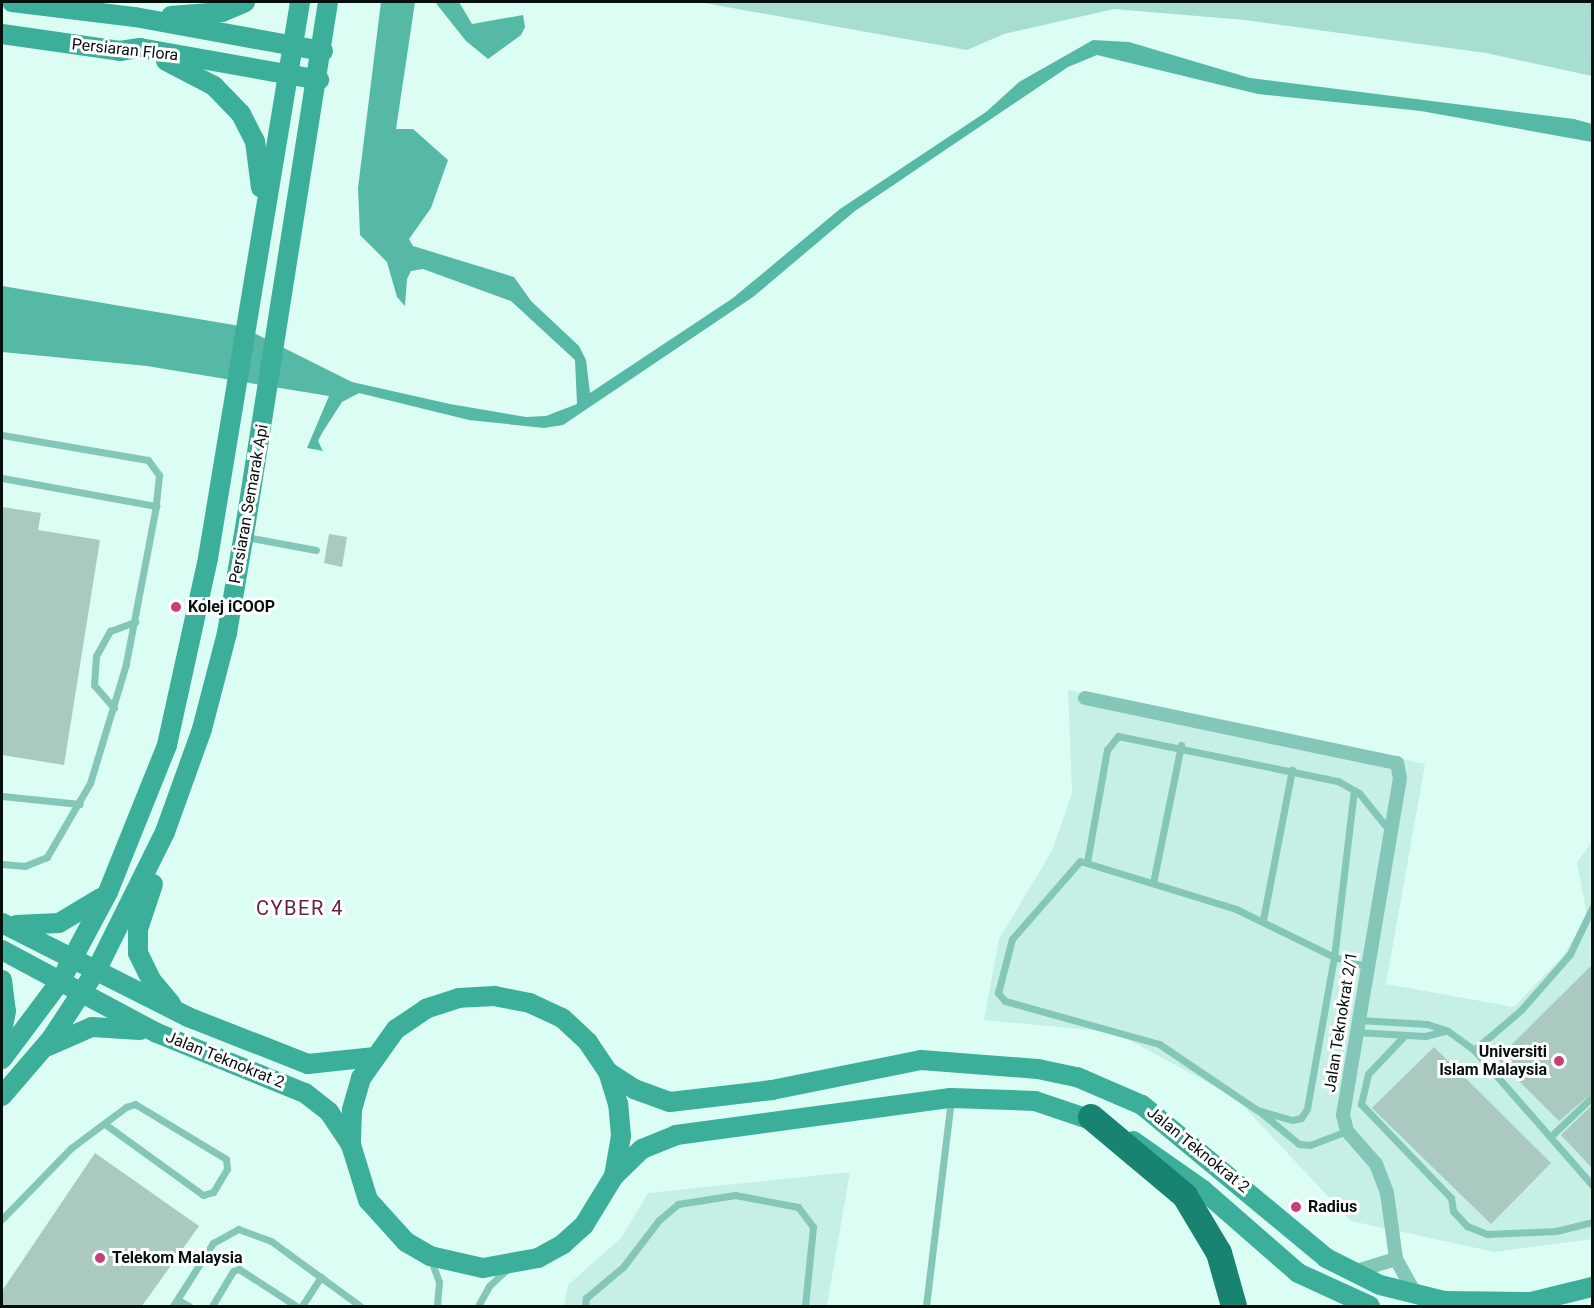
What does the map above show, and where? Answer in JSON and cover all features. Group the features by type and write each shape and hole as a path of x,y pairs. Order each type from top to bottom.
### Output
{"highway":[{"path":"1091,1117 1185,1196 1219,1253 1234,1306"}],"main road":[{"name":"Persiaran Flora","path":"12,2 135,17 323,51"},
{"path":"135,17 198,16 245,2"},
{"name":"Persiaran Semarak Api","path":"2,1059 60,980 108,892 151,791 181,695 300,2"},
{"name":"Persiaran Semarak Api","path":"2,1096 41,1050 83,993 97,969 169,820 216,683 244,536 320,80 328,2"},
{"name":"Persiaran Flora","path":"2,34 120,51 140,48 320,80"},
{"path":"120,51 160,58 200,76 241,114 255,141 261,178 257,248"},
{"path":"169,820 137,939 151,980 178,1011"},
{"path":"2,922 27,928 58,923 86,911 108,892"},
{"name":"Jalan Teknokrat 2","path":"2,922 178,1011 308,1064 373,1057"},
{"name":"Jalan Teknokrat 2","path":"2,950 163,1035 305,1093 328,1112 351,1145"},
{"path":"2,980 6,1011 2,1032"},
{"path":"495,996 530,1003 562,1018 588,1042 608,1072 618,1104 621,1136 614,1176 596,1210 563,1244 510,1266 456,1265 430,1256 405,1242 373,1208 356,1173 351,1145 352,1110 373,1057 396,1029 426,1009 459,998 495,996"},
{"path":"41,1050 92,1027 130,1028 163,1035"},
{"name":"Jalan Teknokrat 2","path":"608,1072 634,1089 670,1102 772,1090 921,1060 987,1063 1077,1077 1142,1105 1326,1258 1380,1285 1444,1301 1531,1302 1593,1287"},
{"name":"Jalan Teknokrat 2","path":"614,1176 642,1149 676,1135 951,1098 1035,1101 1091,1117 1152,1152 1203,1190 1298,1273 1370,1306"}],"street":[{"name":"Jalan Teknokrat 2/1","path":"1085,698 1397,764 1400,778 1342,1114 1347,1131"},
{"path":"1347,1131 1377,1164 1387,1193 1396,1258 1415,1293"},
{"path":"1353,1272 1396,1258"}],"lane":[{"path":"2,435 148,460 159,475 156,506 135,622 114,708 80,804 47,857 25,866 2,864"},
{"path":"2,478 156,506"},
{"path":"244,536 316,550"},
{"path":"114,708 94,686 96,656 114,628 135,622"},
{"path":"1088,862 1110,741 1118,736 1181,746 1292,770 1354,790 1390,830"},
{"path":"1153,883 1181,746"},
{"path":"1263,920 1292,770"},
{"path":"1257,1110 1292,1120 1305,1113 1334,957 1354,790"},
{"path":"2,796 80,804"},
{"path":"1347,1131 1310,1145 1299,1144 1257,1110 1159,1044 1000,997 1012,939 1073,864 1088,862 1263,920 1334,957 1366,966"},
{"path":"1474,1050 1521,1010 1570,954 1593,908"},
{"path":"1357,1026 1427,1024 1448,1031 1474,1050 1593,1185"},
{"path":"1357,1026 1404,1036 1448,1031"},
{"path":"1404,1036 1368,1074 1361,1104 1451,1198 1456,1216 1487,1234 1556,1232 1593,1222"},
{"path":"1550,1137 1593,1097"},
{"path":"926,1306 951,1098"},
{"path":"2,1219 41,1175 105,1124 135,1104 226,1159 227,1169 213,1192 203,1195 105,1124"},
{"path":"585,1306 586,1298 623,1267 659,1220 678,1203 735,1195 798,1207 813,1227 805,1306"},
{"path":"189,1306 176,1303 213,1243 238,1229 271,1241 360,1306"},
{"path":"430,1256 439,1282 437,1306"},
{"path":"478,1306 489,1286 510,1266"},
{"path":"212,1306 233,1271 239,1269 296,1306"},
{"path":"302,1306 321,1277"}],"shaded area":[{"path":"381,2 415,2 396,129 413,129 448,160 431,208 409,239 413,246 514,277 531,301 579,346 586,360 590,393 733,298 840,209 986,112 1019,82 1093,40 1129,42 1250,78 1574,119 1592,124 1592,142 1421,111 1258,94 1097,55 1068,67 855,211 753,297 563,425 544,428 469,420 359,393 342,402 322,433 318,441 323,451 307,448 329,396 147,366 2,352 2,286 240,326 352,382 450,404 526,417 546,416 577,404 575,360 511,301 423,269 411,271 407,279 405,306 397,297 387,262 360,235 358,188"},
{"path":"435,2 459,2 472,24 523,15 525,27 521,35 488,59 466,41"},
{"path":"699,2 1592,2 1592,76 1486,53 1245,20 1114,9 1004,34 967,50"},
{"name":"Radius","path":"1068,690 1425,764 1386,984 1514,1007 1563,956 1587,916 1577,862 1592,842 1592,1239 1495,1252 1351,1221 1235,1097 1114,1032 984,1020 999,939 1052,851 1072,793"},
{"path":"850,1172 827,1306 564,1306 568,1285 622,1237 648,1193"}],"building":[{"path":"2,507 41,513 38,530 100,540 64,765 2,755"},
{"path":"329,534 347,537 342,567 324,563"},
{"path":"1593,964 1593,1092 1559,1121 1497,1059"},
{"path":"1434,1047 1551,1163 1491,1224 1372,1108"},
{"path":"1593,1104 1593,1169 1561,1135"},
{"name":"Telekom Malaysia","path":"95,1153 199,1226 142,1306 2,1306 2,1291"}],"place":[{"name":"Kolej iCOOP","path":"176,607"},
{"name":"Universiti Islam Malaysia","path":"1559,1061"},
{"name":"Radius","path":"1296,1207"},
{"name":"Telekom Malaysia","path":"100,1258"}],"district":[{"name":"CYBER 4","path":"300,908"}]}
